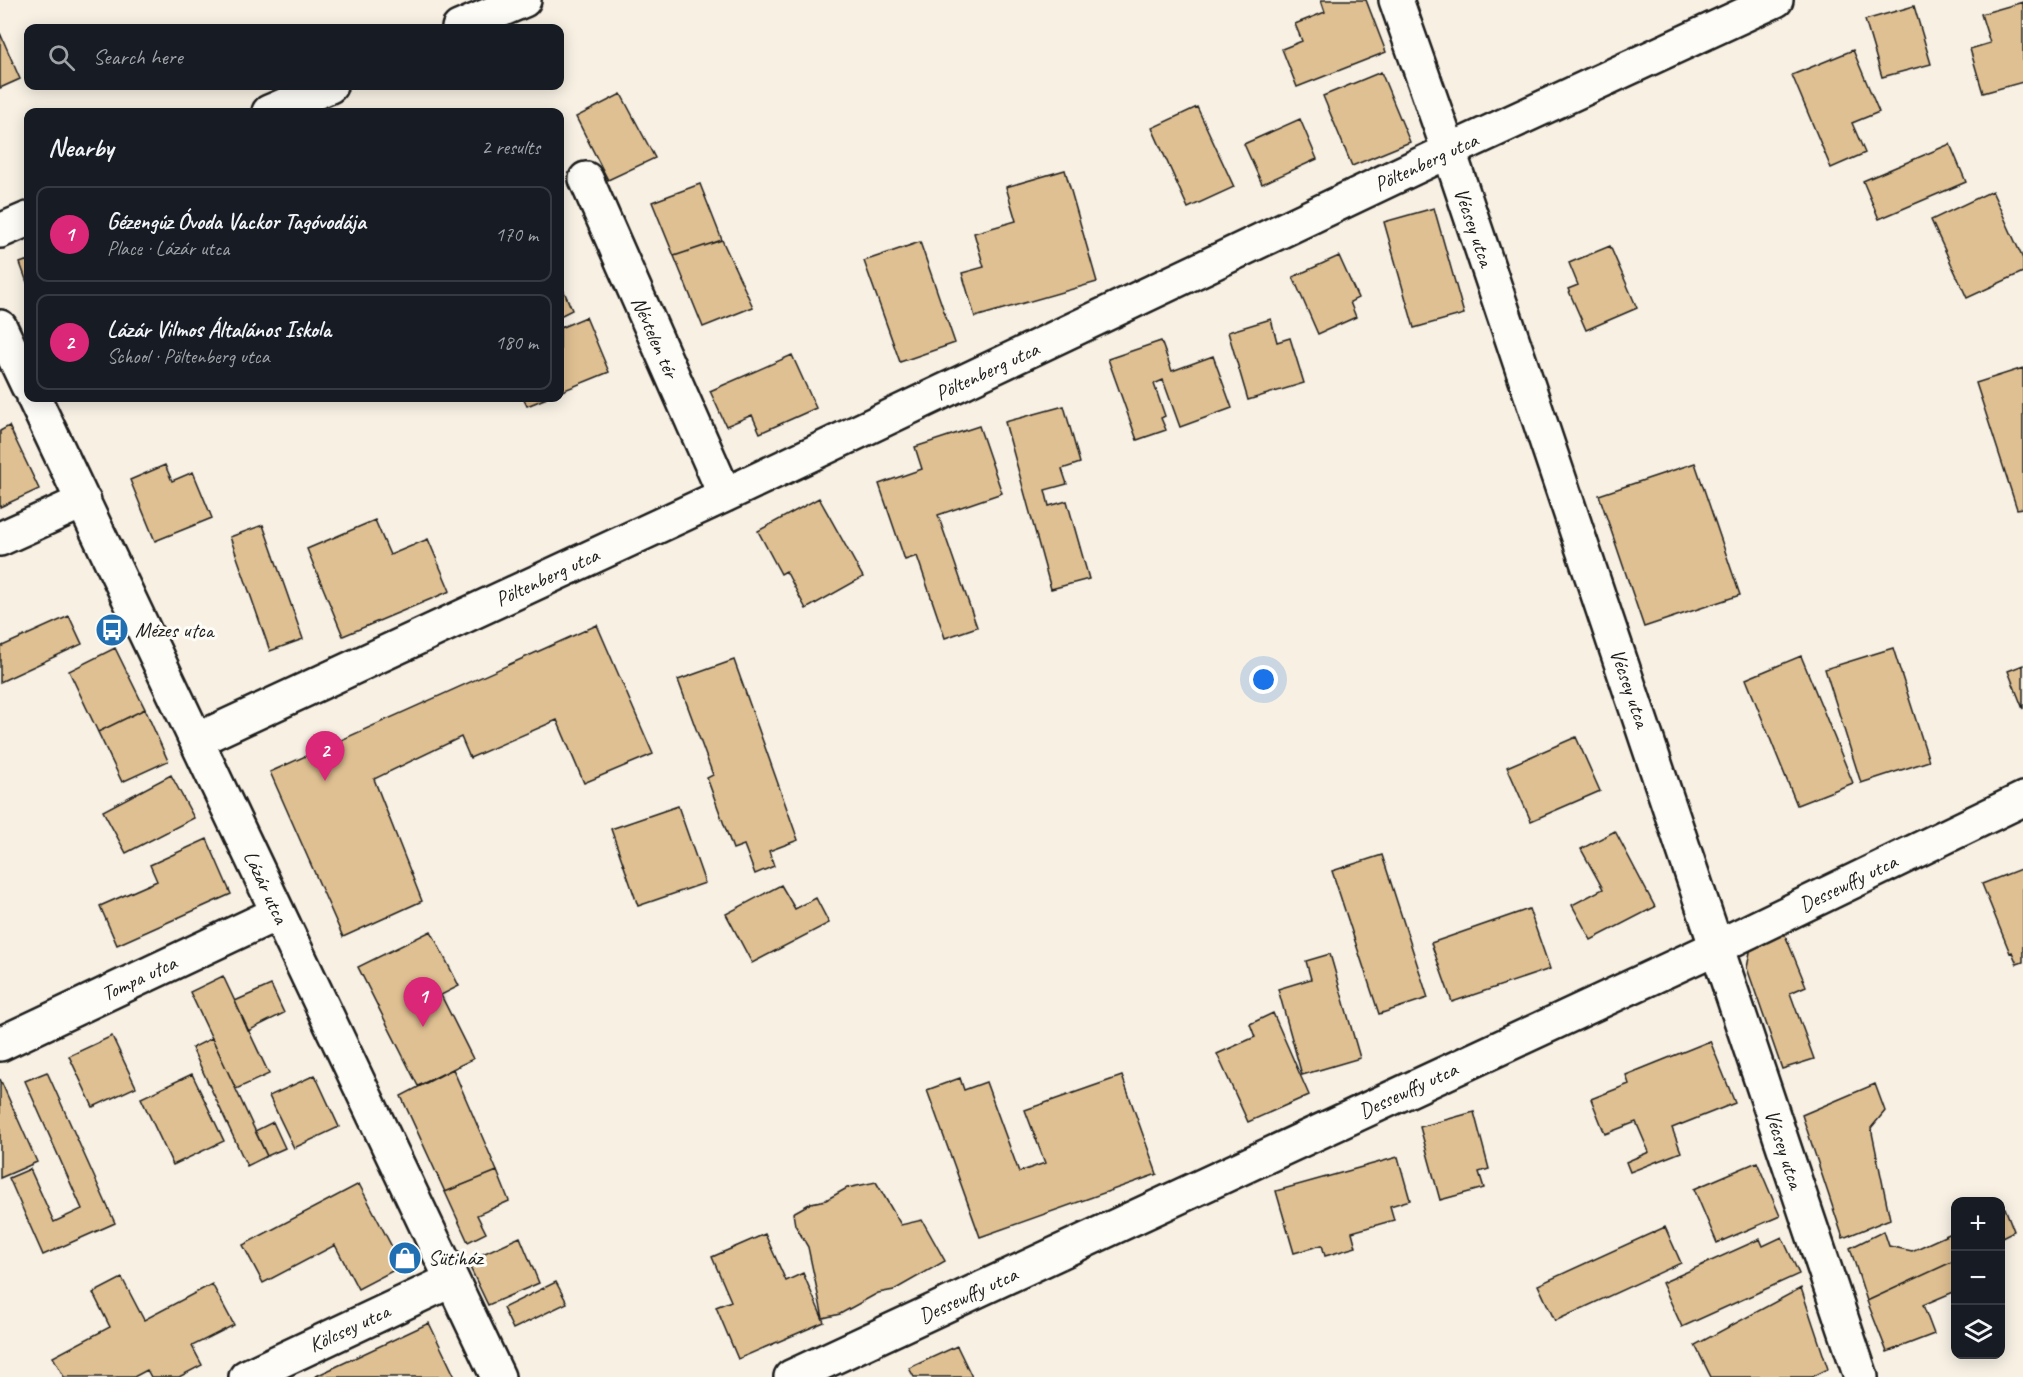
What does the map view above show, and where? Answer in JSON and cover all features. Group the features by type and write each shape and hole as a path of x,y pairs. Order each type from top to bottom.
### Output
{"street":[{"path":"468,24 524,0"},
{"name":"Vécsey utca","path":"1396,0 1449,151 1861,1377"},
{"name":"Pöltenberg utca","path":"197,740 725,495 1449,151 1776,0"},
{"path":"278,108 321,90"},
{"name":"Névtelen tér","path":"586,179 725,495"},
{"path":"0,231 24,221"},
{"path":"0,327 24,378"},
{"name":"Lázár utca","path":"36,402 498,1377"},
{"path":"0,539 84,501"},
{"name":"Dessewffy utca","path":"791,1377 1717,947 2023,798"},
{"name":"Tompa utca","path":"0,1044 278,913"},
{"name":"Kölcsey utca","path":"246,1377 452,1280"}],"building":[{"path":"1321,0 1366,0 1386,52 1297,87 1282,49 1302,41 1295,24 1325,12"},
{"path":"2023,2 2023,82 1983,93 1970,49 1990,43 1981,14"},
{"path":"1914,6 1931,64 1882,77 1865,20"},
{"path":"0,33 20,79 0,88"},
{"path":"1853,50 1879,112 1852,123 1865,153 1831,168 1792,75"},
{"path":"1381,72 1410,142 1352,166 1323,96"},
{"path":"621,94 655,158 608,180 576,117"},
{"path":"1197,107 1234,187 1188,208 1152,128"},
{"path":"1300,119 1317,159 1262,184 1244,144"},
{"path":"1950,144 1966,182 1879,219 1863,181"},
{"path":"1065,170 1097,282 975,317 962,273 984,267 974,233 1016,221 1006,187"},
{"path":"700,184 722,240 674,256 652,202"},
{"path":"1992,191 2023,259 2023,272 1967,298 1931,220"},
{"path":"1434,208 1464,314 1414,328 1384,222"},
{"path":"722,240 753,307 703,327 674,256"},
{"path":"920,242 955,343 900,362 864,261"},
{"path":"1610,246 1637,308 1586,330 1568,289 1578,285 1569,263"},
{"path":"1339,256 1358,298 1350,302 1356,317 1318,334 1293,277"},
{"path":"24,262 24,274 20,263"},
{"path":"564,291 572,310 564,314"},
{"path":"586,317 609,372 564,390 564,326"},
{"path":"1271,319 1277,342 1290,338 1304,383 1248,400 1228,332"},
{"path":"1161,341 1172,371 1213,356 1232,408 1180,427 1163,380 1154,384 1165,416 1161,418 1166,430 1137,440 1108,359"},
{"path":"792,355 816,408 760,433 752,415 726,426 710,391"},
{"path":"2023,368 2023,508 2017,509 1976,383"},
{"path":"525,402 537,402 527,406"},
{"path":"1064,406 1080,463 1062,469 1067,484 1045,490 1049,506 1067,501 1089,579 1051,589 1005,422"},
{"path":"9,426 39,489 0,507 0,431"},
{"path":"979,426 1002,493 938,515 977,627 945,638 917,556 905,560 879,484 922,469 915,447"},
{"path":"1695,463 1740,595 1644,627 1599,495"},
{"path":"165,465 172,481 193,472 212,518 155,541 130,480"},
{"path":"819,498 863,577 806,609 786,571 781,574 758,531"},
{"path":"375,520 390,555 428,539 450,591 343,636 307,549"},
{"path":"263,525 303,639 270,651 230,537"},
{"path":"69,616 82,644 0,682 0,647"},
{"path":"597,625 653,754 584,783 557,720 470,758 461,737 374,779 422,901 343,937 270,772"},
{"path":"115,648 145,709 98,732 69,671"},
{"path":"1893,648 1929,761 1861,783 1825,669"},
{"path":"1801,656 1853,783 1797,805 1746,679"},
{"path":"734,660 798,840 769,851 774,866 755,874 744,845 733,849 707,778 713,775 678,680"},
{"path":"2023,665 2023,709 2008,671"},
{"path":"145,709 168,761 122,782 98,732"},
{"path":"1576,737 1600,791 1531,821 1507,767"},
{"path":"171,775 194,818 126,853 103,811"},
{"path":"678,806 705,883 638,906 611,829"},
{"path":"1615,831 1655,907 1591,940 1572,905 1603,889 1581,849"},
{"path":"207,839 231,894 117,945 100,906 157,881 150,865"},
{"path":"1382,855 1428,998 1379,1014 1332,871"},
{"path":"2023,868 2023,962 2017,964 2012,952 2010,953 1982,884"},
{"path":"781,885 795,909 816,898 829,923 752,963 726,914"},
{"path":"1529,909 1550,969 1452,1002 1431,943"},
{"path":"1783,930 1806,986 1790,993 1814,1059 1782,1069 1747,968 1752,941"},
{"path":"431,931 459,986 441,995 473,1059 418,1086 358,967"},
{"path":"1330,954 1360,1058 1302,1075 1278,989 1311,979 1306,961"},
{"path":"223,976 269,1074 236,1089 190,992"},
{"path":"271,985 284,1013 248,1031 235,1001"},
{"path":"1273,1013 1309,1095 1248,1122 1217,1054 1255,1037 1250,1024"},
{"path":"112,1036 136,1087 93,1107 69,1056"},
{"path":"212,1038 267,1156 247,1166 192,1048"},
{"path":"1710,1041 1735,1103 1672,1128 1681,1152 1630,1172 1626,1162 1649,1152 1636,1122 1605,1134 1591,1099 1629,1084 1626,1075"},
{"path":"453,1069 497,1171 445,1192 401,1096"},
{"path":"47,1072 115,1223 43,1255 9,1178 30,1169 54,1222 82,1209 25,1081"},
{"path":"192,1074 224,1141 173,1165 141,1098"},
{"path":"315,1075 339,1127 294,1148 269,1096"},
{"path":"1122,1076 1157,1174 980,1237 927,1090 960,1078 964,1090 986,1082 1019,1172 1045,1163 1025,1110"},
{"path":"0,1079 37,1162 0,1178"},
{"path":"1875,1084 1885,1111 1871,1128 1890,1219 1843,1238 1802,1115"},
{"path":"1474,1112 1489,1169 1479,1172 1484,1188 1440,1200 1420,1127"},
{"path":"273,1122 285,1148 267,1156 255,1131"},
{"path":"1398,1157 1410,1200 1390,1206 1394,1220 1352,1232 1356,1247 1325,1256 1322,1245 1294,1253 1276,1191"},
{"path":"1757,1162 1780,1216 1717,1243 1694,1189"},
{"path":"497,1171 509,1201 477,1215 486,1233 468,1242 445,1192"},
{"path":"876,1182 901,1225 922,1220 945,1261 894,1290 878,1293 840,1314 823,1318 808,1247 795,1225 793,1213 811,1203 826,1200 847,1188"},
{"path":"359,1184 402,1266 358,1289 335,1245 263,1283 243,1245"},
{"path":"2005,1208 2014,1231 2005,1236"},
{"path":"1665,1227 1681,1263 1555,1321 1538,1285"},
{"path":"1884,1231 1889,1246 1912,1251 1951,1233 1951,1262 1867,1301 1850,1248"},
{"path":"765,1234 786,1281 803,1273 824,1322 738,1359 716,1307 731,1301 712,1257"},
{"path":"520,1237 539,1283 488,1305 467,1261"},
{"path":"1782,1237 1799,1274 1682,1327 1662,1283 1760,1239 1763,1246"},
{"path":"1951,1262 1951,1293 1923,1305 1934,1334 1887,1352 1867,1301"},
{"path":"122,1278 144,1320 212,1284 234,1325 192,1346 202,1365 179,1377 151,1377 147,1370 134,1377 64,1377 53,1357 110,1327 93,1293"},
{"path":"556,1282 567,1303 513,1329 503,1308"},
{"path":"1801,1288 1828,1369 1812,1377 1711,1377 1695,1345"},
{"path":"429,1323 455,1377 314,1377"},
{"path":"957,1346 972,1377 914,1377 909,1368"}],"place":[{"name":"Mézes utca","path":"112,630"},
{"name":"Lázár Vilmos Általános Iskola","path":"325,781"},
{"name":"Gézengúz Óvoda Vackor Tagóvodája","path":"423,1027"},
{"name":"Sütiház","path":"405,1258"}]}
